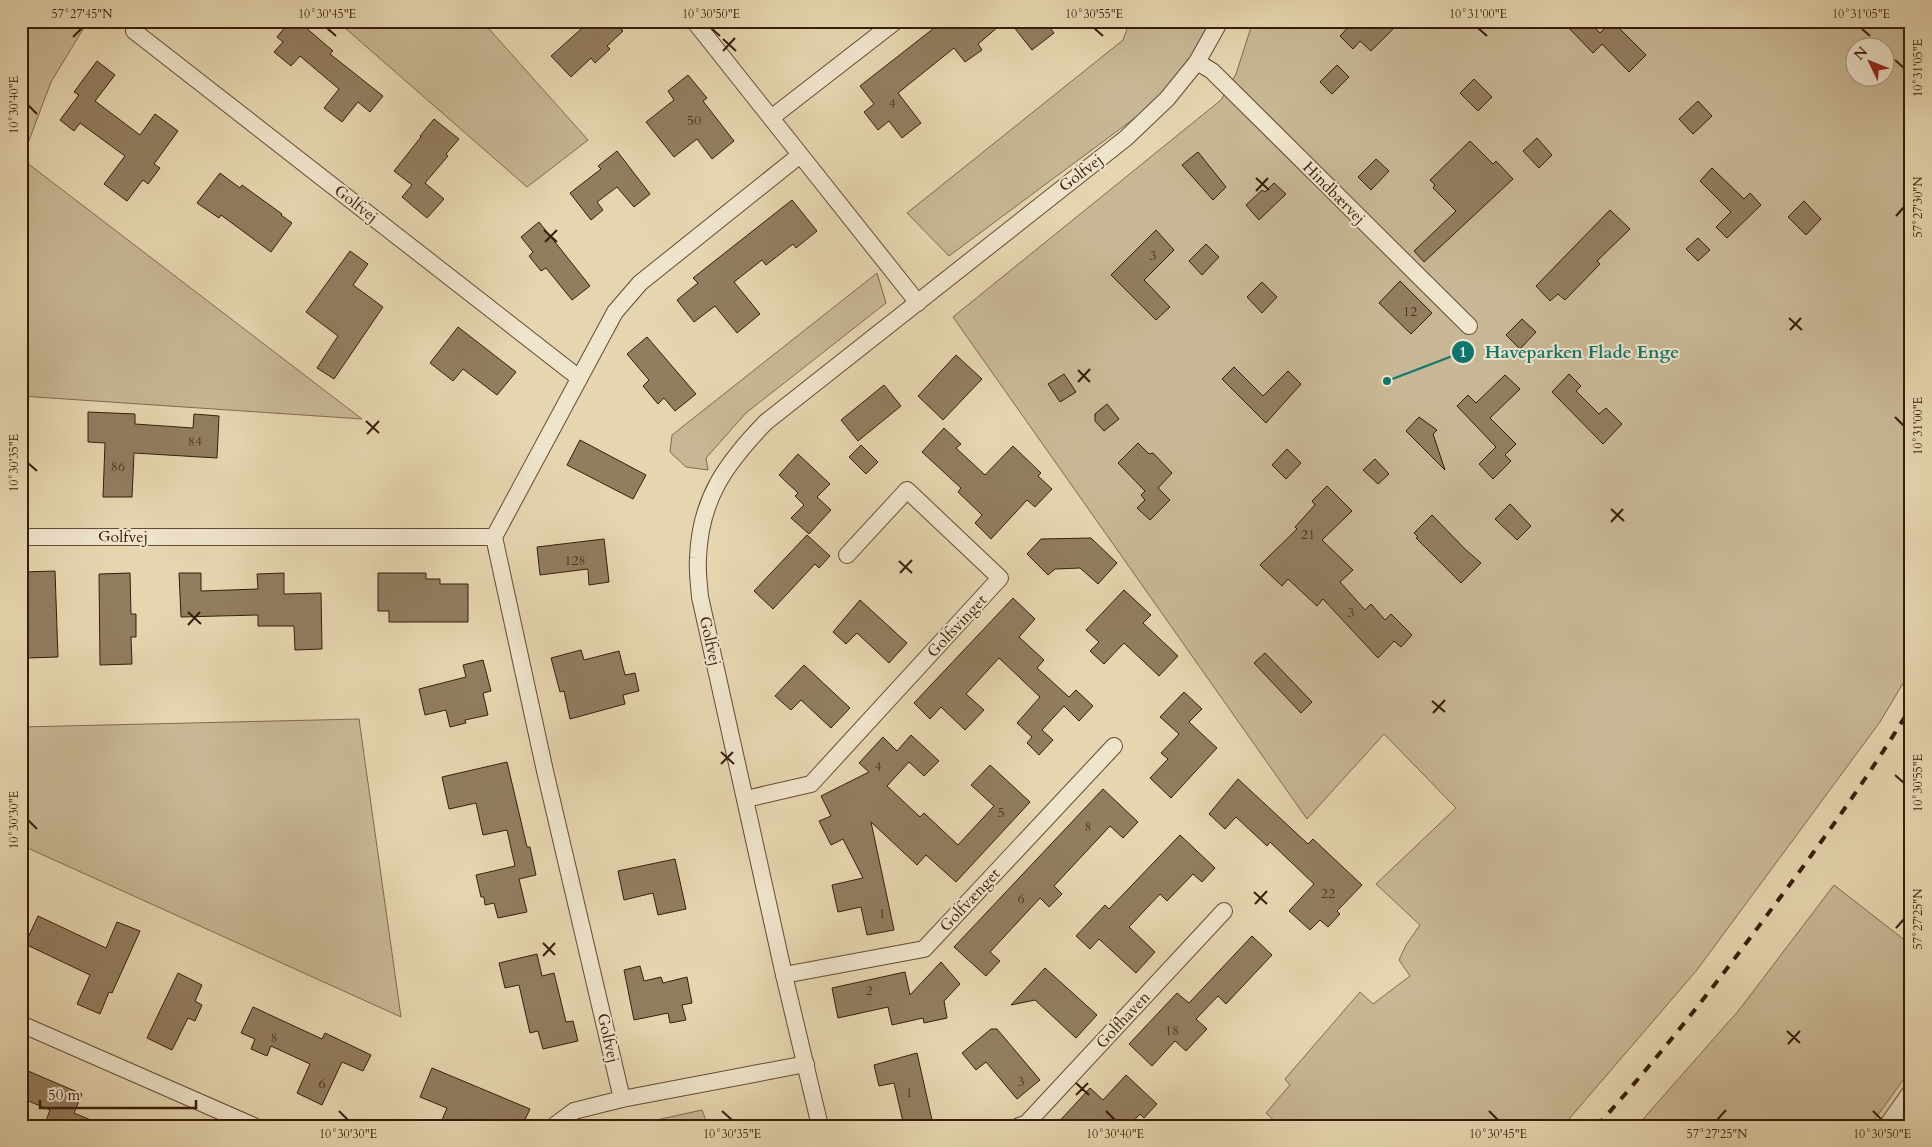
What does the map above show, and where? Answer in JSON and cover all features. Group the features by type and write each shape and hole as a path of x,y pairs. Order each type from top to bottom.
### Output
{"street":[{"path":"694,21 918,302"},
{"path":"771,118 896,21"},
{"name":"Golfvej","path":"820,1126 784,975 700,597 698,559 701,527 709,502 721,475 730,462 740,448 766,422 1126,138 1167,99 1197,62 1220,21"},
{"name":"Golfvej","path":"134,31 579,378"},
{"name":"Hindbærvej","path":"1197,62 1212,71 1469,326"},
{"path":"494,537 615,312 640,283 800,155"},
{"name":"Golfsvinget","path":"746,799 811,784 1000,578 907,490 847,555"},
{"name":"Golfvej","path":"21,537 494,537 545,771 622,1099"},
{"name":"Golfvænget","path":"784,975 924,949 1114,746"},
{"name":"Golfhaven","path":"1019,1126 1026,1124 1224,911"},
{"path":"21,1024 254,1126"},
{"path":"554,1126 574,1111 622,1099 806,1064"},
{"path":"1889,1126 1911,1095"}],"shaded area":[{"path":"21,21 88,21 51,82 22,159 362,419 21,396"},
{"path":"337,21 482,21 588,140 527,187"},
{"path":"1130,21 1210,21 1185,69 1155,103 949,256 907,213 1123,40"},
{"path":"1253,21 1911,21 1911,670 1880,722 1697,970 1563,1126 1280,1126 1266,1113 1290,1085 1285,1079 1360,992 1373,1004 1410,976 1399,960 1406,945 1420,925 1376,884 1456,808 1384,734 1307,819 953,317 1221,100 1236,74"},
{"path":"877,273 886,303 746,413 706,458 708,470 686,467 670,452 672,435"},
{"path":"359,719 401,1017 21,845 21,727"},
{"path":"1834,885 1911,945 1911,1069 1870,1126 1637,1126 1739,1010"},
{"path":"702,1110 708,1126 629,1126"}],"building":[{"path":"290,21 298,21 333,51 330,54 383,96 370,112 358,102 342,122 324,108 339,89 300,56 291,66 274,52 283,42 277,37"},
{"path":"590,21 631,21 607,46 610,49 595,63 591,58 571,77 551,56"},
{"path":"943,21 1005,21 978,44 982,50 965,62 954,48 898,93 921,123 902,138 889,121 878,130 864,112 874,104 860,86"},
{"path":"1009,21 1045,21 1054,33 1032,50"},
{"path":"1354,21 1401,21 1371,51 1360,41 1353,49 1340,36"},
{"path":"1562,21 1588,21 1600,33 1612,21 1646,55 1629,72 1602,44 1593,53"},
{"path":"97,61 115,75 95,101 140,135 155,114 178,131 154,164 160,168 148,184 143,180 127,201 104,184 125,156 80,123 74,131 60,120 79,95 74,92"},
{"path":"1337,65 1349,77 1332,94 1320,82"},
{"path":"688,75 707,98 703,101 734,141 712,159 697,139 674,157 646,122 674,100 668,91"},
{"path":"1474,79 1492,97 1478,111 1460,93"},
{"path":"1698,101 1712,116 1693,134 1679,119"},
{"path":"434,119 459,139 446,154 448,156 425,183 444,199 427,218 402,197 412,185 394,171"},
{"path":"1537,138 1552,155 1539,168 1523,151"},
{"path":"1470,141 1493,164 1496,161 1513,179 1424,262 1414,251 1456,211 1433,188 1435,185 1430,180"},
{"path":"617,151 650,194 634,207 617,187 597,202 603,210 591,220 570,193 601,169 598,166"},
{"path":"1198,152 1226,187 1213,200 1182,165"},
{"path":"1376,159 1389,171 1371,190 1358,177"},
{"path":"1712,168 1744,199 1750,193 1761,205 1727,238 1716,227 1731,212 1700,181"},
{"path":"220,173 240,188 242,185 292,223 271,252 221,215 219,218 197,203"},
{"path":"1274,183 1286,194 1259,220 1246,205 1262,190 1265,192"},
{"path":"792,200 817,231 796,248 793,244 766,265 762,260 734,282 760,314 737,333 715,306 694,322 677,300 698,283 693,278"},
{"path":"1804,201 1821,219 1806,235 1788,217"},
{"path":"1610,210 1630,229 1597,261 1600,264 1565,300 1558,294 1550,301 1536,286"},
{"path":"539,222 590,286 572,300 546,268 541,271 529,256 533,252 521,237"},
{"path":"1156,230 1174,250 1144,280 1170,307 1156,320 1111,275"},
{"path":"1698,238 1710,250 1698,261 1686,249"},
{"path":"1206,244 1219,257 1202,275 1189,261"},
{"path":"350,251 368,264 353,285 383,307 334,379 317,368 338,336 306,312"},
{"path":"1400,281 1432,313 1411,334 1379,303"},
{"path":"1262,282 1277,297 1262,313 1247,297"},
{"path":"1522,319 1536,332 1520,349 1506,335"},
{"path":"458,327 516,372 497,395 463,369 453,381 430,363"},
{"path":"647,337 696,394 675,411 664,398 658,404 643,386 649,380 627,354"},
{"path":"956,355 982,379 943,420 918,396"},
{"path":"1234,367 1263,396 1288,371 1301,384 1266,423 1222,379"},
{"path":"1064,374 1076,392 1060,402 1048,384"},
{"path":"1569,374 1581,386 1576,391 1599,414 1606,408 1622,424 1603,444 1552,392"},
{"path":"1505,375 1520,389 1490,418 1516,444 1505,455 1511,461 1493,479 1479,464 1496,447 1457,406 1468,395 1476,403"},
{"path":"884,385 901,406 858,441 841,420"},
{"path":"1107,404 1119,419 1104,431 1095,421 1095,414"},
{"path":"88,412 135,414 135,424 193,428 194,414 219,416 217,458 134,453 132,497 103,497 105,443 88,442"},
{"path":"1419,417 1437,430 1433,434 1445,470 1406,431"},
{"path":"944,428 961,444 956,448 985,475 1013,446 1041,473 1038,476 1052,489 1035,507 1027,500 991,539 975,523 982,515 958,492 961,488 922,452"},
{"path":"580,440 646,475 633,499 567,465"},
{"path":"1138,443 1149,454 1153,453 1172,473 1158,488 1170,500 1150,520 1137,508 1145,500 1141,495 1145,491 1118,463"},
{"path":"861,445 878,462 866,474 849,457"},
{"path":"1287,449 1301,463 1286,479 1272,465"},
{"path":"798,454 830,484 817,497 831,510 809,534 791,518 804,505 795,496 798,493 779,475"},
{"path":"1375,459 1389,474 1378,484 1363,470"},
{"path":"1327,486 1352,511 1322,540 1353,570 1340,582 1365,610 1371,604 1385,620 1391,614 1412,635 1401,647 1394,641 1378,658 1323,599 1317,606 1288,579 1282,586 1260,565 1297,529 1295,527 1315,505 1312,501"},
{"path":"1510,504 1531,526 1517,540 1495,519"},
{"path":"1432,515 1481,563 1461,583 1416,538 1418,537 1414,533"},
{"path":"807,535 830,556 819,568 815,564 773,609 754,591"},
{"path":"1091,538 1117,563 1098,584 1080,568 1055,569 1048,575 1027,554 1041,539"},
{"path":"604,539 609,582 589,585 588,569 540,575 537,547"},
{"path":"55,571 58,657 27,658 24,572"},
{"path":"130,573 131,614 136,614 136,637 131,637 132,664 100,665 99,574"},
{"path":"179,573 201,573 201,591 258,589 257,574 284,573 284,594 321,593 322,649 295,650 294,626 258,626 258,615 181,617"},
{"path":"378,573 426,573 426,579 440,579 440,584 468,584 468,622 389,622 389,611 378,611"},
{"path":"1124,590 1151,615 1143,623 1178,656 1159,676 1124,643 1104,664 1090,651 1099,642 1086,630"},
{"path":"1013,598 1035,619 1019,637 1044,660 1037,668 1069,697 1076,690 1093,706 1079,721 1064,706 1042,730 1053,740 1039,755 1027,743 1032,737 1017,723 1040,697 999,658 966,694 984,710 965,730 941,707 930,719 914,703"},
{"path":"860,600 907,643 889,663 857,633 846,644 833,632"},
{"path":"581,650 584,660 619,651 625,675 635,673 639,691 623,695 625,704 570,719 564,691 560,692 551,658"},
{"path":"1265,653 1312,702 1301,713 1254,663"},
{"path":"483,660 491,691 483,693 488,715 465,720 466,723 450,727 446,710 425,715 419,689 466,677 463,665"},
{"path":"804,665 850,708 831,728 801,700 791,710 775,696"},
{"path":"1184,692 1202,709 1189,722 1217,748 1171,798 1150,778 1168,759 1161,753 1179,734 1160,717"},
{"path":"911,735 939,761 924,776 909,762 887,786 920,817 924,813 958,845 994,806 971,785 990,765 1030,802 956,882 926,855 917,865 871,822 894,930 867,935 861,907 838,912 832,885 863,878 843,839 831,845 819,821 831,816 821,796 869,772 859,763 883,737 897,751"},
{"path":"507,762 527,847 530,847 536,875 519,879 527,912 498,918 494,903 485,905 484,897 481,897 476,875 515,866 507,830 483,835 476,803 449,809 442,777"},
{"path":"1238,779 1308,844 1313,839 1362,885 1337,911 1340,914 1328,927 1320,920 1310,930 1289,911 1314,884 1270,842 1267,846 1236,817 1225,829 1209,814"},
{"path":"1103,789 1138,822 1123,838 1110,826 1054,886 1062,894 1049,907 1040,898 990,952 1000,961 986,976 954,947"},
{"path":"1180,835 1215,868 1202,882 1193,874 1167,901 1160,894 1129,927 1155,952 1136,973 1099,939 1090,949 1076,936 1105,905 1109,909"},
{"path":"675,859 686,909 658,915 653,893 624,900 618,871"},
{"path":"38,916 106,948 117,922 140,931 112,993 109,992 100,1014 77,1004 90,975 25,944"},
{"path":"1252,936 1272,955 1226,1004 1218,996 1196,1019 1207,1029 1186,1051 1175,1041 1152,1066 1129,1044 1177,993 1189,1003"},
{"path":"537,954 542,976 554,973 566,1022 573,1021 578,1041 543,1049 538,1031 530,1033 519,985 505,988 499,963"},
{"path":"941,962 960,984 944,1001 947,1018 924,1023 923,1018 892,1025 888,1007 838,1018 832,988 905,972 910,995"},
{"path":"640,966 644,981 661,977 663,983 687,977 692,1003 682,1005 686,1020 670,1023 668,1013 634,1020 624,970"},
{"path":"1045,968 1097,1015 1076,1038 1035,1000 1011,1005"},
{"path":"178,973 202,985 195,1001 202,1005 195,1021 188,1018 172,1050 147,1038"},
{"path":"253,1007 322,1039 325,1033 371,1055 363,1071 342,1062 322,1105 297,1093 310,1064 271,1046 267,1056 251,1049 255,1039 241,1033"},
{"path":"991,1029 997,1029 1040,1080 1017,1099 986,1062 976,1070 962,1053"},
{"path":"917,1053 932,1120 904,1126 894,1083 879,1086 874,1065"},
{"path":"21,1068 82,1094 74,1113 105,1126 44,1126 50,1110 21,1098"},
{"path":"432,1068 530,1109 522,1126 482,1126 467,1119 464,1126 455,1126 442,1120 447,1108 420,1097"},
{"path":"1126,1075 1157,1104 1144,1118 1140,1114 1129,1126 1055,1126 1090,1088 1103,1100"}],"railway":[{"path":"1597,1126 1666,1046 1752,935 1845,809 1911,707"}],"place":[{"name":"Haveparken Flade Enge","path":"1387,381"}]}
